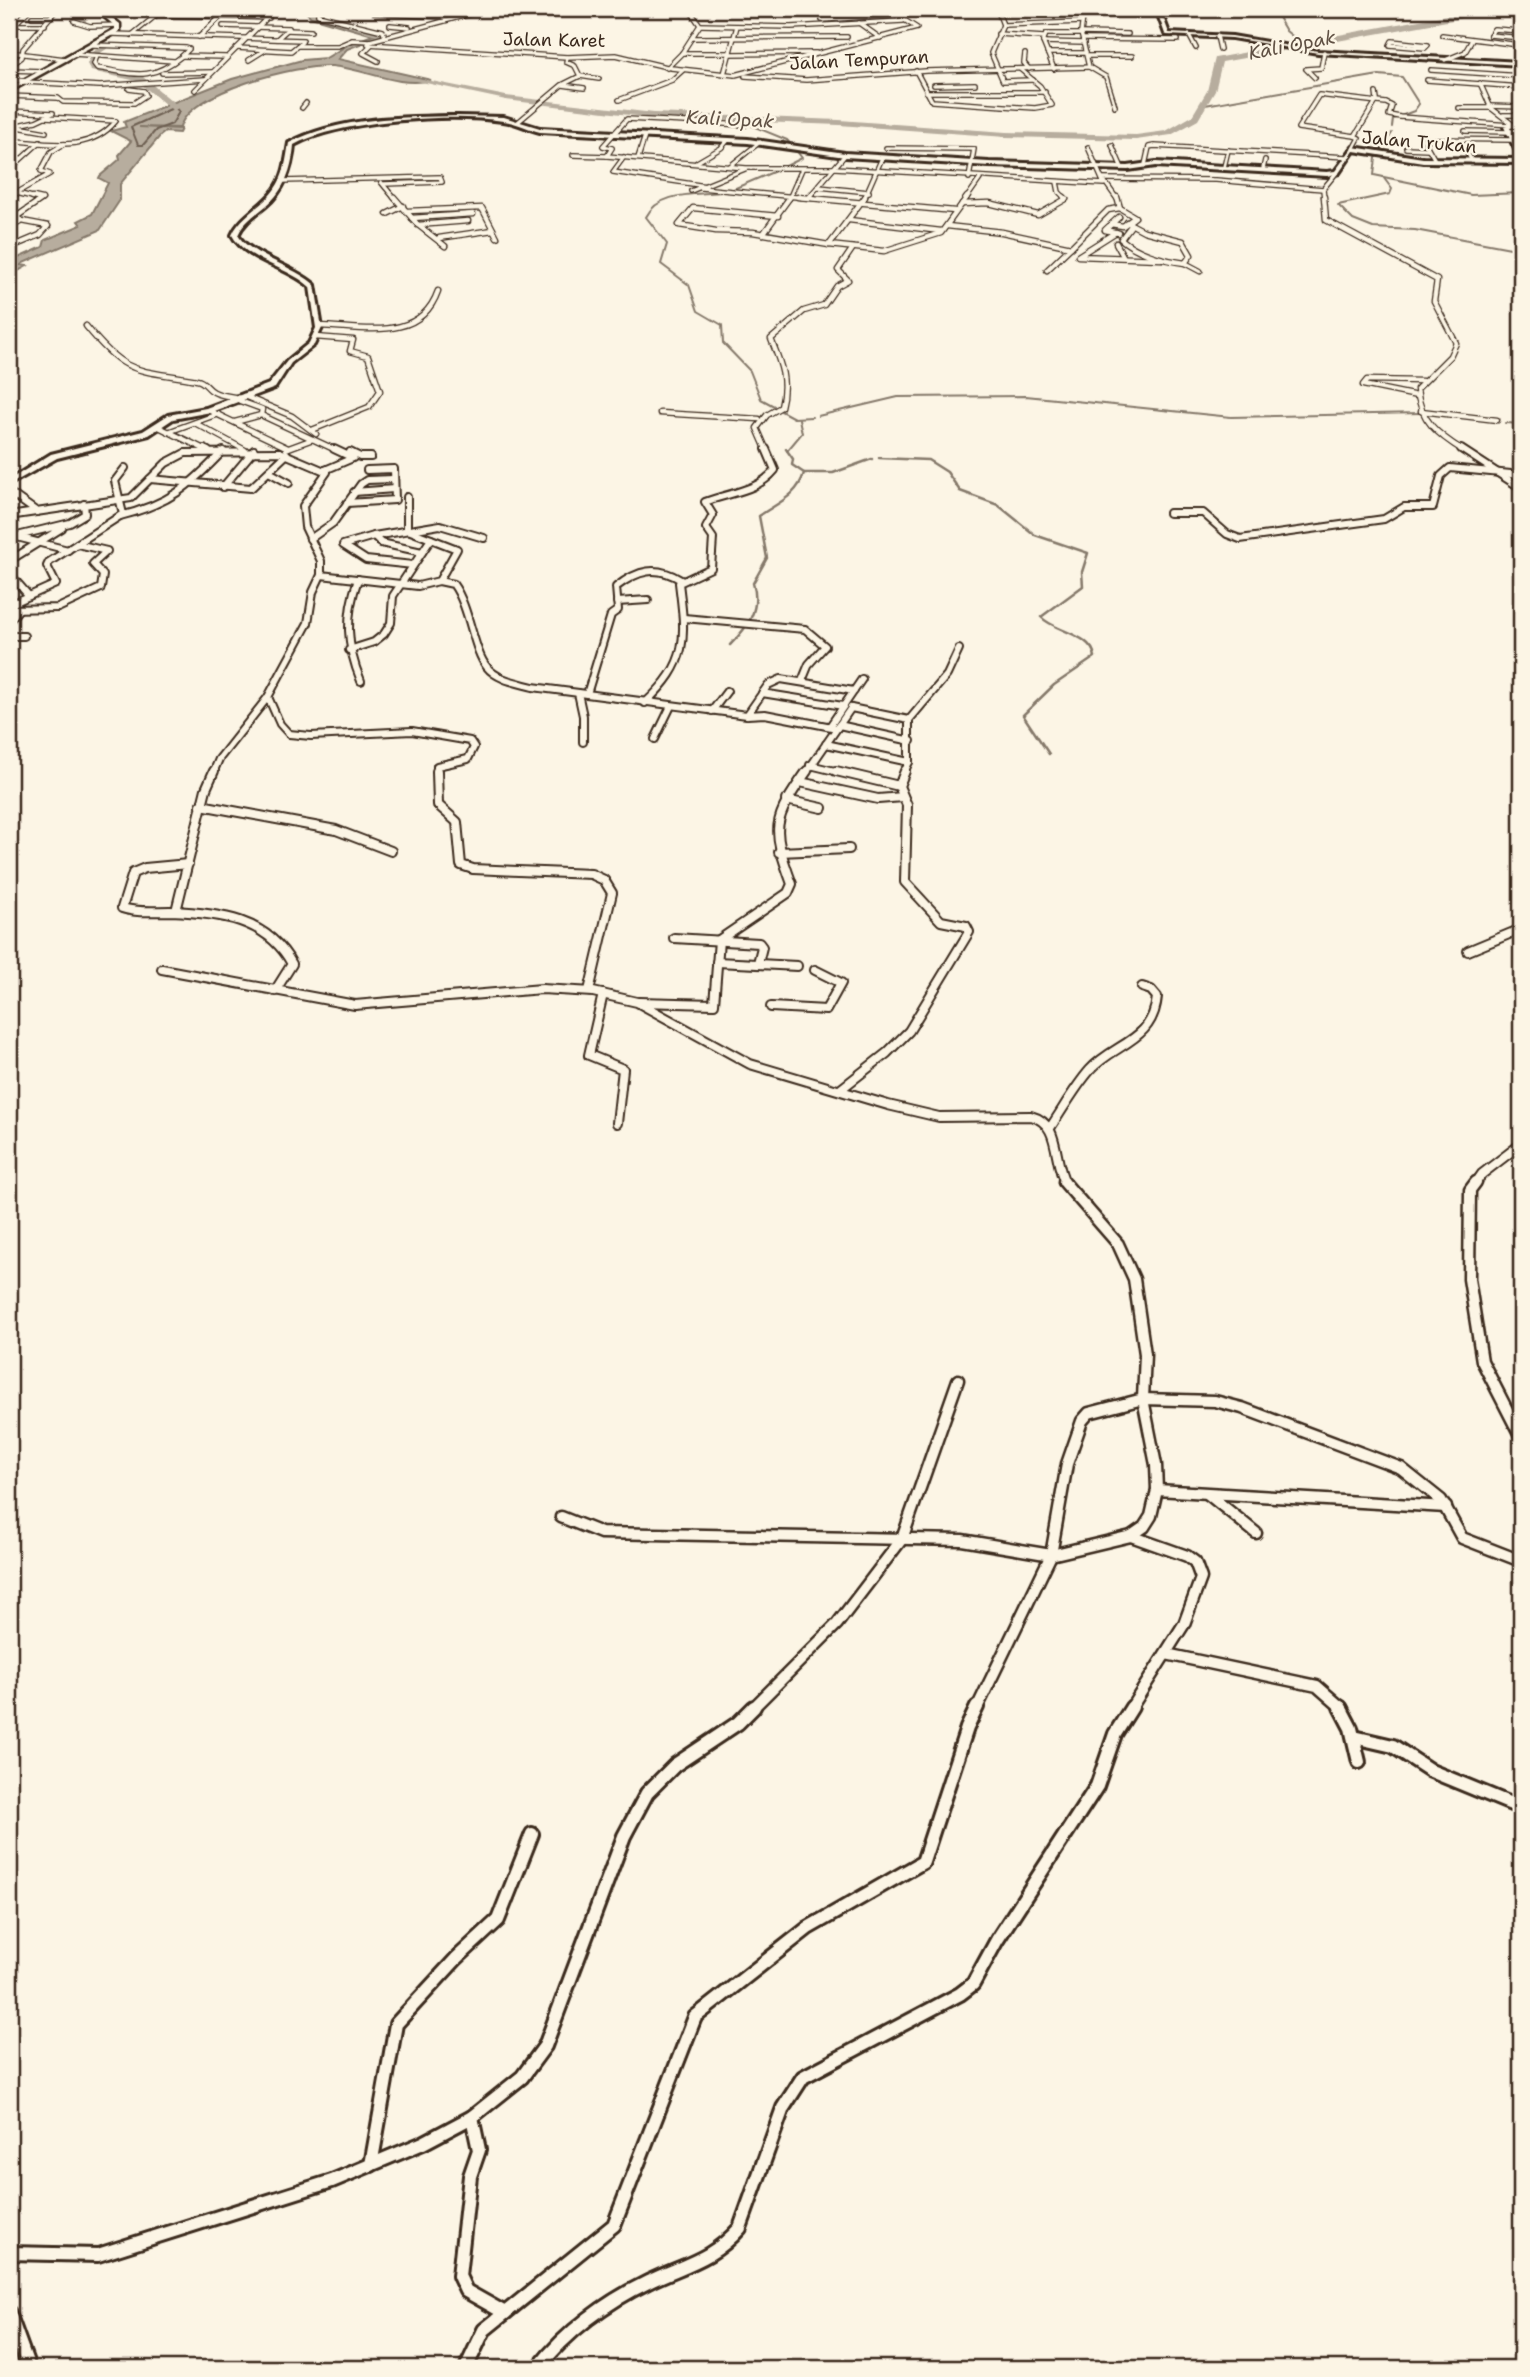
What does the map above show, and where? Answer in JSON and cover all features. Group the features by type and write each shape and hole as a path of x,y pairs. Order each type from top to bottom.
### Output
{"main road":[{"path":"9,90 118,30 118,25 101,11"}],"street":[{"path":"13,24 23,18 30,9"},
{"path":"9,69 57,9"},
{"path":"132,35 163,9"},
{"path":"189,15 195,9"},
{"path":"181,48 229,9"},
{"path":"195,90 276,9"},
{"path":"325,9 319,9 318,15 384,32 384,37"},
{"path":"355,25 378,9"},
{"path":"400,15 405,9"},
{"path":"378,61 363,53 371,42 411,28 489,9"},
{"path":"689,9 700,25"},
{"path":"667,68 735,75 918,28 887,9"},
{"path":"997,9 1003,25 991,45 989,57 1003,81 1033,80"},
{"path":"1084,9 1082,37 1089,67 1099,70 1110,80 1115,106"},
{"path":"1158,9 1167,34"},
{"path":"101,11 269,18"},
{"path":"433,16 440,11"},
{"path":"374,13 453,18"},
{"path":"770,26 770,21 817,21 894,15"},
{"path":"32,17 51,17"},
{"path":"9,18 23,18"},
{"path":"74,21 93,26 118,25"},
{"path":"700,25 836,25 903,21"},
{"path":"1003,25 1082,22"},
{"path":"13,24 46,23"},
{"path":"859,23 880,38"},
{"path":"390,25 429,32"},
{"path":"667,68 682,53 700,25"},
{"path":"836,25 858,44"},
{"path":"223,26 289,28 287,30"},
{"path":"724,74 730,64 732,38 737,26"},
{"path":"1520,42 1489,35 1494,29 1521,31"},
{"path":"9,31 42,30"},
{"path":"276,39 287,30 311,31"},
{"path":"998,34 1044,40 1113,32 1217,36 1312,51 1521,65"},
{"path":"1054,69 1046,53 1044,40 1048,33 1082,37 1178,40"},
{"path":"112,34 303,40 291,51 237,48"},
{"path":"1189,35 1196,48"},
{"path":"1442,35 1494,43 1520,42"},
{"path":"1217,36 1220,49"},
{"path":"1494,43 1497,36"},
{"path":"692,38 847,37"},
{"path":"298,46 338,46 359,40 404,43"},
{"path":"1445,60 1464,52 1472,40"},
{"name":"Jalan Karet","path":"371,42 567,57 616,55 667,68"},
{"path":"1520,42 1515,59 1521,65"},
{"path":"1389,43 1427,45 1425,48 1408,47 1389,43"},
{"path":"92,45 189,49 152,82"},
{"path":"1401,58 1408,47"},
{"path":"790,50 836,49"},
{"path":"249,60 266,50"},
{"path":"9,52 65,59"},
{"path":"682,53 821,52"},
{"path":"1315,78 1306,69 1321,68 1324,52"},
{"path":"1046,53 1132,57"},
{"path":"74,54 174,61"},
{"path":"1025,54 1024,63 1028,69"},
{"path":"96,56 95,67 144,76 164,71 212,72"},
{"path":"181,56 226,57"},
{"path":"567,57 566,62 575,65 580,76"},
{"path":"142,65 149,60"},
{"name":"Jalan Tempuran","path":"735,75 806,80 916,71 1089,67"},
{"path":"9,69 43,71"},
{"path":"916,71 933,101 968,101 1040,108 1052,105 1045,92 1020,69"},
{"path":"619,100 672,80 683,70"},
{"path":"941,80 945,74 943,70"},
{"path":"965,70 978,91"},
{"path":"1431,71 1521,76"},
{"path":"519,122 562,85 580,76 599,79"},
{"path":"14,80 125,85 205,79"},
{"path":"1427,80 1521,87"},
{"path":"988,82 993,92"},
{"path":"1480,83 1490,107 1503,115 1521,155"},
{"path":"934,85 975,84"},
{"path":"9,96 58,98 63,102 133,103 146,95 144,91 129,89 125,85"},
{"path":"562,85 584,88"},
{"path":"1013,87 1017,92"},
{"path":"926,92 1045,92"},
{"path":"1355,136 1376,102 1376,93"},
{"path":"1353,149 1359,138 1355,136 1298,128 1317,95 1392,106 1391,116 1521,131"},
{"path":"34,111 48,101"},
{"path":"302,108 306,103"},
{"path":"1459,108 1521,107"},
{"path":"9,111 53,112 46,117 11,126"},
{"path":"1503,115 1521,115"},
{"path":"9,484 54,456 134,437 171,417 208,410 272,386 289,362 312,344 318,326 315,293 304,275 255,254 236,239 239,226 270,199 284,181 291,144 318,131 448,116 519,122 540,130 760,142 883,158 989,164 1122,168 1159,164 1336,172"},
{"path":"9,140 80,144 100,136 116,121 46,117"},
{"path":"607,156 612,148 603,145 627,119 745,125"},
{"path":"72,124 78,120"},
{"path":"9,121 26,123"},
{"path":"1464,123 1462,148 1473,163"},
{"path":"680,137 686,124"},
{"path":"1465,131 1510,128 1521,124"},
{"path":"11,126 46,132"},
{"path":"638,158 645,136"},
{"path":"1435,160 1423,139 1513,140"},
{"path":"697,162 721,148 728,140"},
{"path":"1481,140 1486,148"},
{"path":"730,166 760,142"},
{"path":"9,170 43,143"},
{"path":"18,192 50,173 41,171 51,152 64,144"},
{"path":"1112,145 1122,168"},
{"path":"1145,165 1151,146 1188,151 1228,150 1347,157"},
{"path":"1088,147 1094,167 1116,193 1122,210 1119,217 1105,230 1124,234"},
{"path":"886,148 974,149 971,153 969,178"},
{"path":"1406,148 1428,149"},
{"name":"Jalan Trukan","path":"1336,172 1353,149 1473,163 1521,161"},
{"path":"1224,167 1228,150"},
{"path":"573,155 697,162 746,168 835,168 1101,185 1104,181 1237,181 1323,190"},
{"path":"809,197 845,155"},
{"path":"624,157 614,172 704,187 955,211"},
{"path":"829,245 869,192 883,158"},
{"path":"1263,169 1265,160"},
{"path":"1005,180 1012,163"},
{"path":"778,216 693,208 679,223 693,229 763,234 853,248 891,250 942,232 955,211 982,179 989,164"},
{"path":"691,191 746,168"},
{"path":"1237,181 1240,168"},
{"path":"763,234 791,196 803,169"},
{"path":"1336,172 1323,190 1326,220 1425,271 1437,281 1434,301 1454,336 1456,348 1422,381 1417,396 1430,428 1491,470 1502,481 1521,488"},
{"path":"374,177 384,184 418,225 443,242 495,233 482,208 407,211"},
{"path":"284,181 440,177 442,183 384,184"},
{"path":"962,204 989,202 1040,215 1066,200 1059,192 1058,182"},
{"path":"819,187 869,192"},
{"path":"9,191 42,199 9,228"},
{"path":"387,214 403,206"},
{"path":"1047,270 1106,212 1122,210 1135,217 1127,224 1121,239 1125,244"},
{"path":"412,218 473,214"},
{"path":"9,217 48,226 40,235 9,248"},
{"path":"1119,217 1138,229 1183,241 1191,255 1185,263"},
{"path":"849,220 942,232"},
{"path":"418,225 468,221"},
{"path":"1111,225 1127,224"},
{"path":"947,226 1002,232 1071,247"},
{"path":"1116,233 1078,257 1161,259 1185,263 1200,271"},
{"path":"23,234 40,235"},
{"path":"9,240 23,243"},
{"path":"1116,243 1123,256"},
{"path":"1097,246 1125,244 1161,259"},
{"path":"1097,246 1104,256"},
{"path":"645,703 667,683 677,669 684,618 679,586 681,580 711,568 713,538 706,528 713,515 705,502 743,492 774,473 770,453 757,434 756,423 781,407 786,391 785,365 771,339 804,311 824,305 837,286 848,280 838,270 853,248"},
{"path":"318,326 409,326 433,307 438,291"},
{"path":"86,326 115,359 125,365 163,377 201,380 213,392 275,407 313,430 325,442 360,457 371,457"},
{"path":"313,430 369,407 380,391 368,356 349,350 353,340 315,337"},
{"path":"1417,396 1363,385 1367,380 1422,381"},
{"path":"240,398 262,409 261,415"},
{"path":"208,410 326,471"},
{"path":"1421,411 1497,420"},
{"path":"660,413 760,419"},
{"path":"169,432 218,414"},
{"path":"176,911 201,805 219,759 268,697 307,628 313,592 321,575 321,561 303,521 303,506 326,471 354,458 261,415 235,422"},
{"path":"195,423 246,451"},
{"path":"157,426 210,452"},
{"path":"9,516 120,500 136,495 175,457 223,451 285,451 313,439"},
{"path":"223,487 254,450"},
{"path":"120,516 161,507 176,499 223,451"},
{"path":"150,479 254,488 285,451"},
{"path":"386,469 387,458"},
{"path":"9,607 56,584 48,564 124,512 115,481 125,468"},
{"path":"347,503 395,500 394,469 368,470"},
{"path":"1169,513 1203,513 1232,537 1240,539 1384,519 1404,507 1433,508 1435,491 1446,469 1491,470 1521,475"},
{"path":"269,472 289,483"},
{"path":"310,539 322,536 354,492 367,480 393,479"},
{"path":"354,492 394,489"},
{"path":"9,492 37,512"},
{"path":"407,497 407,529"},
{"path":"9,561 85,514 84,504"},
{"path":"12,536 69,523"},
{"path":"413,565 363,559 348,552 343,545 407,529 442,525 484,538"},
{"path":"407,529 457,550 440,580"},
{"path":"12,536 68,550"},
{"path":"374,536 381,543 422,552"},
{"path":"349,650 374,642 384,634 391,623 391,600 431,539"},
{"path":"9,607 50,609 87,597 103,586 103,575 93,564 107,551 77,544"},
{"path":"587,694 611,615 618,610 614,589 634,572 666,570 681,580"},
{"path":"9,573 29,596"},
{"path":"321,575 418,586 440,580 453,584 461,595 486,667 492,673 533,687 712,711 765,714 911,741"},
{"path":"358,579 347,610 349,650 361,681"},
{"path":"9,587 18,584"},
{"path":"617,602 648,600"},
{"path":"9,621 19,609"},
{"path":"684,618 805,629 825,646 809,664 802,681"},
{"path":"9,636 24,636"},
{"path":"841,1089 887,1053 909,1031 969,932 966,926 941,921 907,888 905,801 899,786 909,762 909,720 947,675 959,649"},
{"path":"719,940 730,936 788,893 792,884 779,852 775,820 826,744 862,678"},
{"path":"747,715 762,693 775,681 802,681 853,691"},
{"path":"712,711 727,691"},
{"path":"578,693 583,716 583,742"},
{"path":"762,693 909,720"},
{"path":"268,697 280,724 289,734 311,737 412,731 470,741 474,747 468,759 438,766 436,771 438,805 457,822 461,865 473,869 591,874 607,882 610,887 612,893 589,991"},
{"path":"655,739 671,706"},
{"path":"826,744 909,762"},
{"path":"810,765 899,786"},
{"path":"800,782 878,799 905,801"},
{"path":"786,800 822,808"},
{"path":"201,805 336,830 391,851"},
{"path":"779,852 849,849"},
{"path":"188,864 145,868 133,873 121,904 125,911 208,914 255,926 285,948 292,964 275,991"},
{"path":"1468,951 1521,929"},
{"path":"674,938 759,943 762,947 758,962"},
{"path":"162,969 275,991 373,1005 542,989 589,991 637,1003 714,1004 719,940"},
{"path":"760,953 794,965"},
{"path":"717,962 794,965"},
{"path":"771,1007 826,1010 841,982 815,970"},
{"path":"1050,1128 1091,1068 1130,1043 1152,1019 1157,997 1151,990 1142,987"},
{"path":"603,994 589,1055 593,1059 616,1064 623,1069 617,1123"},
{"path":"561,1517 601,1534 961,1540 1051,1555 1131,1536 1144,1527 1151,1516 1157,1490 1156,1465 1143,1399 1143,1341 1139,1302 1128,1259 1063,1181 1050,1128 1043,1119 1031,1116 926,1115 841,1089 783,1075 729,1055 637,1003"},
{"path":"1521,1144 1482,1174 1470,1190 1469,1279 1482,1361 1521,1437"},
{"path":"9,2256 98,2255 332,2182 423,2143 472,2117 518,2084 545,2046 624,1836 647,1793 675,1765 738,1723 844,1615 902,1539 958,1380"},
{"path":"466,2368 484,2330 614,2225 695,2017 808,1928 923,1862 967,1728 1051,1555 1068,1464 1082,1421 1089,1413 1143,1399 1202,1399 1242,1408 1394,1464 1413,1475 1446,1507 1462,1538 1521,1561"},
{"path":"1157,1490 1446,1507"},
{"path":"1207,1493 1256,1533"},
{"path":"538,2368 562,2341 631,2291 650,2280 698,2265 716,2255 729,2242 740,2228 783,2108 803,2077 960,1994 973,1983 997,1940 1097,1786 1115,1734 1184,1624 1200,1588 1199,1570 1188,1556 1131,1536"},
{"path":"1166,1654 1317,1686 1329,1692 1338,1702 1354,1737 1359,1762"},
{"path":"1354,1737 1393,1746 1431,1771 1521,1808"},
{"path":"371,2165 396,2024 456,1959 498,1920 532,1834"},
{"path":"472,2117 479,2150 470,2176 459,2276 466,2291 505,2313"},
{"path":"9,2313 29,2368"}],"water":[{"path":"309,9 317,9 319,15 338,22 383,32 381,36 347,49 338,59 431,80 406,82 332,66 295,70 271,75 222,92 187,115 180,128 139,127 181,129 179,133 165,132 160,136 120,184 120,200 100,230 23,263 21,265 27,266 9,276 9,262 43,247 45,240 81,225 78,221 92,214 108,183 99,178 100,176 120,159 119,155 131,141 111,131 126,127 124,122 232,79 302,60 326,58 351,43 373,35 311,17 306,12"}],"waterway":[{"path":"73,9 79,14 80,22 85,23"},
{"path":"1287,9 1279,19 1286,31 1302,44"},
{"name":"Kali Opak","path":"397,76 506,98 654,115 839,122 1006,134 1147,137 1178,130 1195,118 1211,91 1218,60 1458,17 1486,9"},
{"path":"107,46 96,53 91,64 94,69 140,79 174,107"},
{"path":"1205,105 1379,75 1402,77 1419,104 1414,111 1393,119 1392,127"},
{"path":"749,120 748,124 787,140 794,148"},
{"path":"1392,133 1376,158 1374,175 1471,195 1521,193"},
{"path":"782,168 802,158 795,149"},
{"path":"731,190 780,169"},
{"path":"1383,177 1392,189 1390,194 1338,205 1353,220 1373,228 1415,230 1521,250"},
{"path":"728,191 671,198 652,208 646,217 667,244 661,264 689,285 698,311 722,325 723,343 750,371 761,399 774,406"},
{"path":"818,416 898,397 1026,396 1231,417 1422,413"},
{"path":"781,411 794,418 812,417"},
{"path":"787,451 802,433 799,419"},
{"path":"1506,423 1521,424"},
{"path":"787,451 793,459 792,465 804,473"},
{"path":"879,458 928,460 947,472 960,491 998,505 1035,535 1088,553 1082,572 1083,586 1041,617 1087,643 1095,657 1054,685 1023,715 1049,754"},
{"path":"804,473 833,473 872,459"},
{"path":"730,645 751,617 755,601 753,583 767,558 759,516 792,493 804,473"}]}
